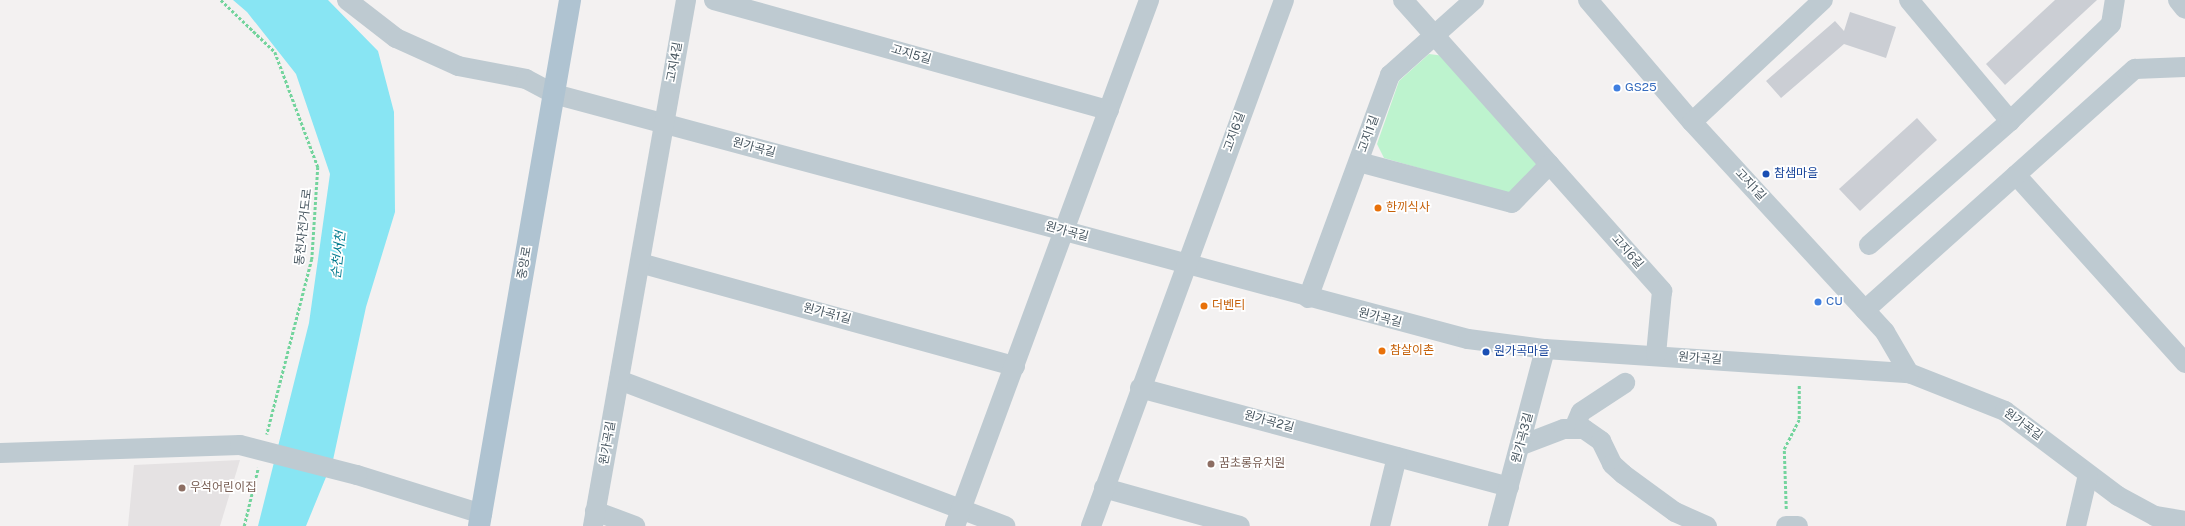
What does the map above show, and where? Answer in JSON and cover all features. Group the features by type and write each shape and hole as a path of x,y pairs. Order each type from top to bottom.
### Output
{"main road":[{"name":"중앙로","path":"480,520 570,0"}],"street":[{"name":"원가곡길","path":"347,0 379,27 439,60 526,79 554,94 1066,231 1308,298 1468,339 1545,349 1656,355 1909,373 2005,411 2088,474 2139,509 2185,521"},
{"name":"고지4길","path":"664,124 686,0"},
{"name":"고지5길","path":"714,0 1108,110"},
{"path":"958,518 1066,231 1108,110 1149,0"},
{"name":"고지6길","path":"1186,264 1284,0"},
{"name":"고지6길","path":"1403,0 1662,291 1656,355"},
{"name":"고지1길","path":"1308,298 1390,75 1434,34 1474,0"},
{"name":"고지1길","path":"1588,0 1692,122 1885,332 1909,373"},
{"path":"1692,122 1823,0"},
{"path":"1909,0 2010,120"},
{"path":"1869,245 2010,120 2111,24 2116,0"},
{"path":"2178,0 2185,9"},
{"path":"1865,310 2135,69 2185,67"},
{"name":"원가곡길","path":"594,519 664,124"},
{"path":"1359,162 1512,203 1550,164"},
{"path":"2016,175 2185,363"},
{"name":"원가곡1길","path":"640,263 1015,366"},
{"path":"1091,526 1186,264"},
{"name":"원가곡3길","path":"1498,526 1522,445 1545,349"},
{"path":"619,380 958,518 1005,526"},
{"path":"1522,445 1575,426 1581,412 1624,383"},
{"name":"원가곡2길","path":"1140,388 1509,487"},
{"path":"1575,426 1601,441 1612,464 1623,474 1675,512 1707,526"},
{"path":"0,453 240,445 357,475 480,520"},
{"path":"1380,526 1397,457"},
{"path":"2076,526 2088,474"},
{"path":"1104,488 1240,526"},
{"path":"594,519 635,526"}],"path":[{"name":"동천자전거도로","path":"221,0 276,52 318,167 312,258 265,442"},
{"path":"1791,526 1782,483 1784,456 1799,419 1797,366"},
{"path":"244,526 259,465"}],"shaded area":[{"name":"우석어린이집","path":"240,460 220,526 128,526 134,465"}],"green space":[{"path":"1429,54 1445,56 1539,166 1512,191 1506,193 1384,158 1377,144 1399,81"}],"water":[{"name":"순천서천","path":"233,0 328,0 378,51 394,112 395,212 366,307 333,460 306,526 258,526 309,323 330,174 296,74 247,12"}],"building":[{"path":"2055,0 2097,0 2005,85 1986,64"},
{"path":"1850,12 1896,27 1886,58 1844,44 1781,98 1766,81 1835,21 1844,31"},
{"path":"1917,118 1937,140 1860,211 1839,189"}],"place":[{"name":"GS25","path":"1617,88"},
{"name":"참샘마을","path":"1766,174"},
{"name":"한끼식사","path":"1378,208"},
{"name":"CU","path":"1818,302"},
{"name":"더벤티","path":"1204,306"},
{"name":"참살이촌","path":"1382,351"},
{"name":"원가곡마을","path":"1486,352"},
{"name":"꿈초롱유치원","path":"1211,464"},
{"name":"우석어린이집","path":"182,488"}]}
